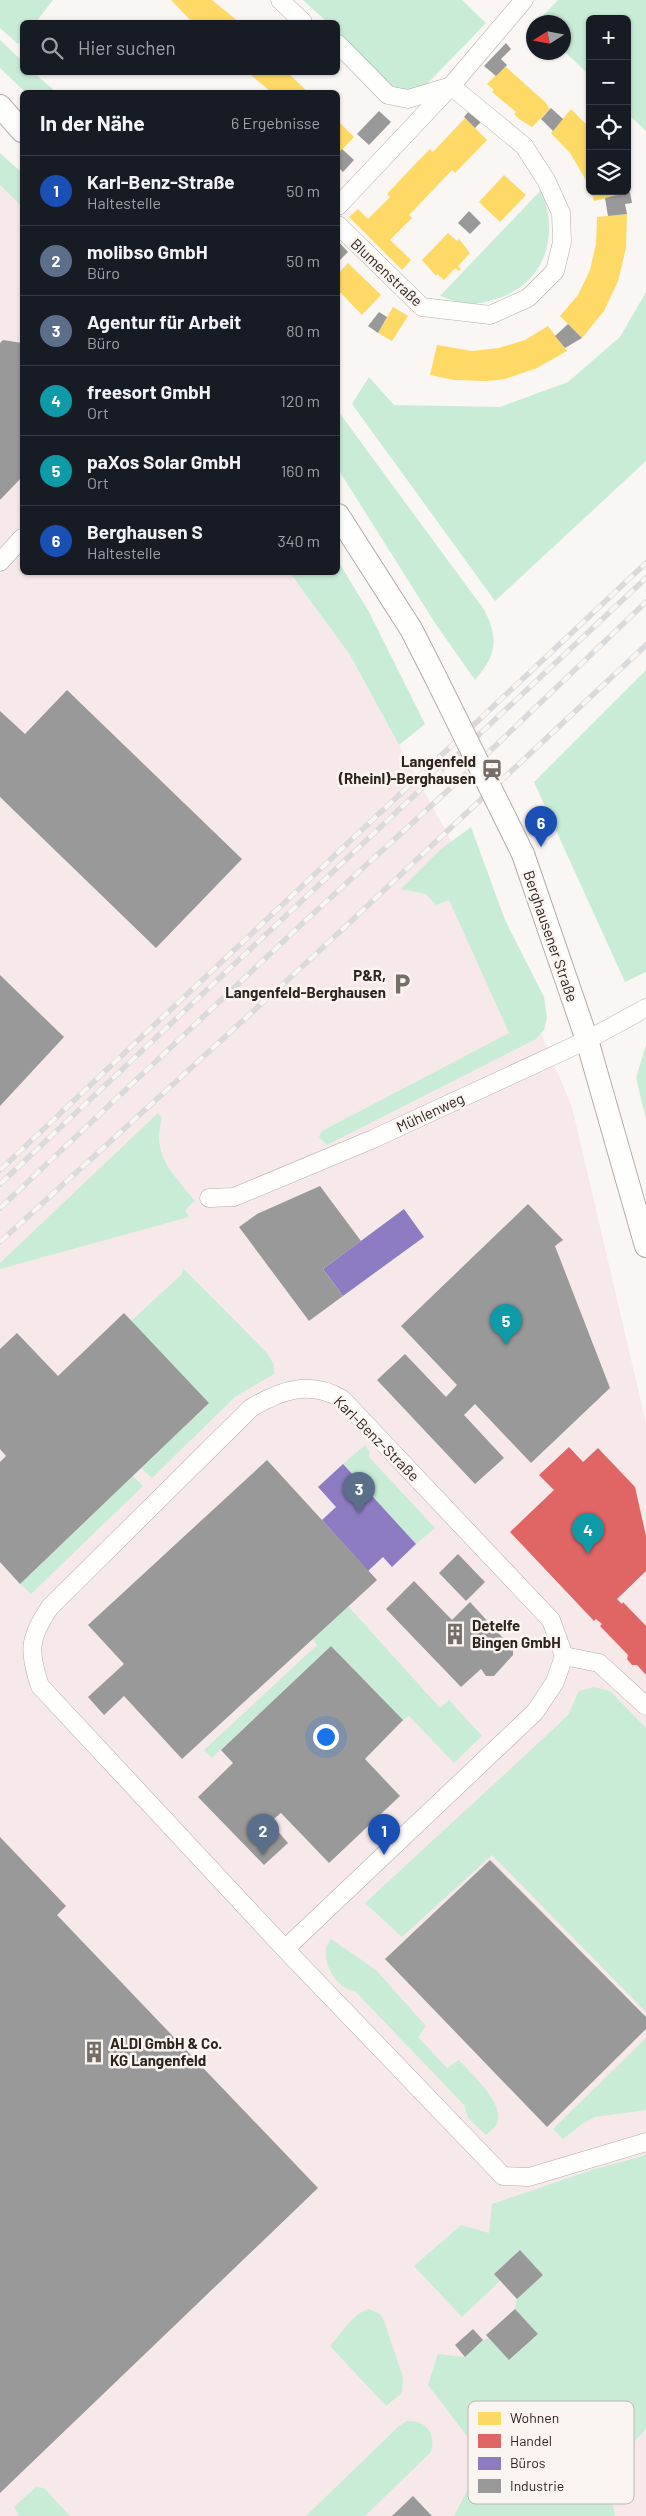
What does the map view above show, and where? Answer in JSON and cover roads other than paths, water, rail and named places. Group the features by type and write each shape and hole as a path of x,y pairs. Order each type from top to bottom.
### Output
{"main road":[{"name":"Berghausener Straße","path":"340,518 411,628 523,854 587,1040 646,1246"}],"street":[{"path":"280,0 301,20"},
{"path":"340,204 451,86 524,0"},
{"path":"340,46 388,95 408,99 451,86"},
{"name":"Blumenstraße","path":"340,227 422,307 490,315 528,298 555,271 562,242 561,213 546,180 531,154 524,146 451,86"},
{"path":"0,562 20,540"},
{"name":"Mühlenweg","path":"208,1198 234,1198 373,1138 587,1040 646,1008"},
{"name":"Karl-Benz-Straße","path":"564,1656 551,1620 342,1399 331,1392 300,1388 274,1394 252,1408 50,1607 35,1630 31,1661 40,1686 285,1949 503,2176 529,2176 646,2142"},
{"path":"285,1949 535,1712 555,1682 564,1656 598,1663 646,1706"}],"railway":[{"path":"0,1170 646,563"},
{"path":"0,1184 646,578"},
{"path":"0,1208 304,922 468,772 646,602"},
{"path":"0,1242 317,953 646,645"}],"place":[{"name":"Langenfeld (Rheinl)-Berghausen","path":"492,770"},
{"name":"Berghausen S","path":"541,847"},
{"name":"P&R, Langenfeld-Berghausen","path":"402,984"},
{"name":"paXos Solar GmbH","path":"506,1345"},
{"name":"Agentur für Arbeit","path":"359,1513"},
{"name":"freesort GmbH","path":"588,1554"},
{"name":"Detelfe Bingen GmbH","path":"455,1634"},
{"name":"molibso GmbH","path":"263,1855"},
{"name":"Karl-Benz-Straße","path":"384,1855"},
{"name":"ALDI GmbH & Co. KG Langenfeld","path":"94,2052"}]}
